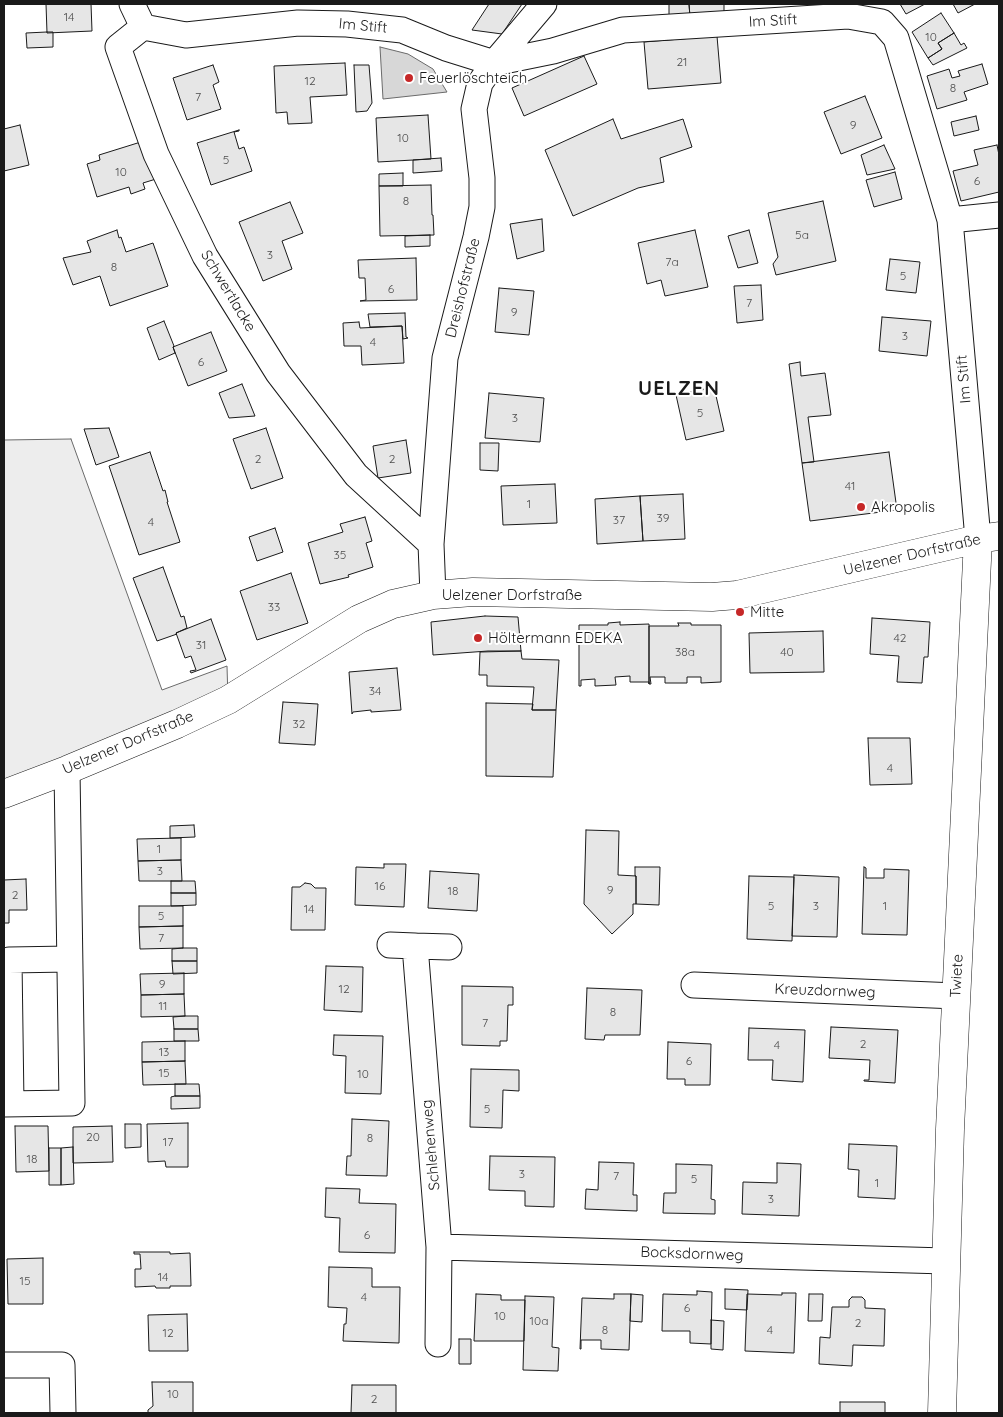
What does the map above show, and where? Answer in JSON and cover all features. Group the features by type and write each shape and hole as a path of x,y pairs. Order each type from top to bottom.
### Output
{"street":[{"path":"132,4 143,27"},
{"name":"Dreishofstraße","path":"433,595 431,544 445,358 482,207 482,178 474,109 480,83 494,63 544,4"},
{"name":"Im Stift","path":"143,27 186,35 298,23 347,24 402,30 446,48 494,63 553,51 623,30 848,16 882,22 896,38 950,220 989,538"},
{"name":"Schwertlacke","path":"143,27 118,47 156,154 205,256 278,374 356,475 431,544"},
{"path":"950,220 999,215"},
{"name":"Uelzener Dorfstraße","path":"4,794 177,724 228,700 359,619 393,604 433,595 473,592 712,597 737,595 989,538"},
{"name":"Twiete","path":"942,1413 956,996 989,538"},
{"path":"66,770 72,1103 7,1104 8,960 69,959"},
{"path":"390,945 449,946"},
{"name":"Schlehenweg","path":"415,946 439,1247 438,1344"},
{"name":"Kreuzdornweg","path":"694,986 956,996"},
{"name":"Bocksdornweg","path":"439,1247 946,1261"},
{"path":"4,1366 62,1365 63,1413"}],"shaded area":[{"path":"380,47 408,54 433,69 447,92 383,99"},
{"path":"71,439 162,690 227,666 228,700 4,794 4,440"}],"building":[{"path":"46,4 91,4 92,31 47,33"},
{"path":"489,4 522,4 502,34 472,30"},
{"path":"669,4 689,4 690,17 669,18"},
{"path":"689,4 724,4 724,15 690,17"},
{"path":"900,4 925,4 906,14"},
{"path":"953,4 975,4 958,13"},
{"path":"941,13 954,33 938,43 942,49 928,58 912,32"},
{"path":"53,32 53,47 27,48 26,33"},
{"path":"954,33 961,45 964,43 967,48 933,65 928,58 942,49 938,43"},
{"path":"717,36 721,83 648,89 644,42"},
{"path":"584,56 597,84 524,116 512,88"},
{"path":"345,63 347,95 310,97 312,123 288,124 287,112 276,113 274,66"},
{"path":"982,64 988,84 964,92 967,100 937,109 927,76 949,69 952,78 960,76 958,71"},
{"path":"213,65 219,82 213,85 221,109 187,120 173,78"},
{"path":"354,65 369,65 372,103 367,111 356,112"},
{"path":"865,96 882,138 841,154 824,112"},
{"path":"428,115 431,159 378,162 376,118"},
{"path":"976,116 979,130 954,136 951,122"},
{"path":"613,119 621,139 683,119 692,147 660,158 664,182 638,188 573,216 545,150"},
{"path":"20,125 29,165 4,171 4,129"},
{"path":"239,130 234,132 239,149 244,147 252,171 211,185 197,143"},
{"path":"144,141 156,179 143,183 145,189 131,194 129,187 97,197 87,164 100,160 99,155"},
{"path":"884,145 895,169 867,175 861,155"},
{"path":"997,145 999,155 999,192 961,201 953,171 978,165 974,150"},
{"path":"441,158 442,171 413,173 413,160"},
{"path":"895,172 902,199 874,207 866,180"},
{"path":"403,173 403,186 379,186 379,174"},
{"path":"431,185 434,235 380,236 379,186"},
{"path":"823,201 836,261 776,275 773,264 778,257 768,213"},
{"path":"290,202 303,233 282,241 292,269 263,281 239,222"},
{"path":"542,219 544,251 517,259 510,224"},
{"path":"117,230 126,252 153,243 168,286 110,306 100,276 73,285 63,258 91,252 87,241"},
{"path":"695,230 708,287 665,296 661,280 647,284 638,243"},
{"path":"749,230 758,263 738,268 728,236"},
{"path":"430,235 430,246 405,247 405,236"},
{"path":"416,258 417,300 360,301 366,300 365,278 359,278 358,260"},
{"path":"890,259 920,262 916,293 886,290"},
{"path":"761,285 763,320 737,323 734,286"},
{"path":"499,288 534,291 529,335 495,332"},
{"path":"405,313 406,337 408,338 403,339 402,326 370,327 368,314"},
{"path":"882,317 931,321 927,356 879,351"},
{"path":"164,321 175,353 159,360 147,328"},
{"path":"359,322 360,328 402,326 404,363 362,365 361,346 344,346 343,323"},
{"path":"211,332 227,371 188,386 173,347"},
{"path":"800,362 801,376 825,373 831,415 808,417 814,462 802,463 789,364"},
{"path":"242,384 255,416 229,418 219,393"},
{"path":"714,387 724,431 686,440 676,395"},
{"path":"489,393 544,398 540,442 485,438"},
{"path":"109,428 119,457 96,465 84,429"},
{"path":"266,428 283,478 251,489 233,439"},
{"path":"406,440 411,473 378,478 373,446"},
{"path":"480,443 499,443 498,471 480,470"},
{"path":"150,452 163,491 165,490 180,542 139,555 109,466"},
{"path":"889,452 897,510 810,521 802,463"},
{"path":"555,484 557,523 503,525 501,486"},
{"path":"683,494 685,539 643,541 640,496"},
{"path":"640,496 643,541 597,544 595,499"},
{"path":"365,517 372,541 366,543 373,567 348,575 349,577 320,584 308,543 343,532 340,524"},
{"path":"275,528 283,552 257,561 249,537"},
{"path":"163,567 181,617 184,616 187,628 177,634 157,641 133,578"},
{"path":"291,573 308,623 257,640 240,591"},
{"path":"485,616 518,617 521,651 433,655 431,622"},
{"path":"872,618 930,622 928,657 924,657 922,683 897,682 899,656 870,654"},
{"path":"211,619 226,660 191,673 190,671 196,670 191,656 185,658 176,633"},
{"path":"620,622 620,625 649,624 649,682 630,682 630,676 615,677 616,685 595,686 595,679 581,680 581,686 579,686 579,625 608,625 608,623"},
{"path":"678,623 721,625 721,682 701,683 701,677 687,677 687,683 665,683 665,677 650,677 651,684 649,684 649,626 679,626"},
{"path":"823,631 824,672 750,673 749,633"},
{"path":"521,651 522,659 559,660 556,710 532,710 534,687 487,686 487,675 479,675 480,652"},
{"path":"397,668 401,710 371,712 371,710 353,712 352,714 349,672"},
{"path":"283,702 318,704 315,745 279,743"},
{"path":"486,703 533,704 532,710 556,710 553,777 486,776"},
{"path":"868,738 910,738 912,784 870,785"},
{"path":"194,825 195,837 170,838 170,826"},
{"path":"586,830 619,831 618,875 636,876 636,904 633,904 633,914 612,934 584,904"},
{"path":"181,838 181,860 138,861 137,839"},
{"path":"181,860 182,881 139,881 138,861"},
{"path":"384,864 406,864 404,907 355,905 356,867 384,868"},
{"path":"635,867 660,867 659,905 636,904"},
{"path":"864,867 866,868 866,878 884,878 884,869 909,870 907,935 862,934"},
{"path":"430,871 479,874 477,911 428,908"},
{"path":"794,875 839,877 837,937 792,936"},
{"path":"749,876 794,877 792,941 747,939"},
{"path":"26,879 27,910 9,910 9,923 4,923 4,880"},
{"path":"171,881 195,881 196,893 171,893"},
{"path":"305,883 311,884 315,888 326,888 325,930 291,930 292,887 300,887"},
{"path":"171,893 196,893 196,905 171,906"},
{"path":"139,906 183,906 183,926 139,927"},
{"path":"183,926 183,948 140,949 139,927"},
{"path":"197,948 197,961 172,961 172,949"},
{"path":"172,961 197,961 197,973 173,974"},
{"path":"326,966 363,967 362,1012 324,1010"},
{"path":"184,973 184,994 141,995 140,974"},
{"path":"462,986 513,987 513,1005 508,1005 507,1041 500,1041 500,1046 462,1045"},
{"path":"587,988 642,990 640,1035 605,1035 604,1040 585,1039"},
{"path":"184,994 185,1016 141,1017 141,995"},
{"path":"198,1016 198,1029 174,1029 173,1017"},
{"path":"831,1027 898,1030 895,1083 864,1081 869,1080 870,1060 829,1058"},
{"path":"749,1028 805,1030 803,1082 772,1080 773,1060 748,1060"},
{"path":"174,1029 198,1029 199,1041 174,1041"},
{"path":"334,1035 383,1036 381,1094 345,1093 346,1056 333,1055"},
{"path":"185,1041 185,1061 142,1062 142,1042"},
{"path":"668,1042 711,1044 710,1085 685,1085 685,1079 667,1079"},
{"path":"185,1061 186,1084 143,1085 142,1062"},
{"path":"471,1069 519,1070 519,1091 503,1090 502,1128 470,1127"},
{"path":"175,1084 199,1084 200,1096 175,1096"},
{"path":"200,1096 200,1108 171,1109 171,1097"},
{"path":"352,1119 389,1121 387,1176 346,1175 347,1156 351,1156"},
{"path":"188,1123 188,1167 166,1167 165,1161 148,1162 147,1124"},
{"path":"125,1124 141,1124 141,1147 125,1148"},
{"path":"15,1126 48,1126 49,1171 16,1172"},
{"path":"112,1126 113,1162 73,1163 73,1127"},
{"path":"849,1144 897,1146 895,1199 858,1197 859,1170 848,1169"},
{"path":"73,1147 74,1184 61,1185 61,1148"},
{"path":"49,1148 61,1148 61,1185 49,1185"},
{"path":"490,1156 555,1157 554,1207 525,1206 525,1191 489,1190"},
{"path":"599,1162 634,1163 633,1195 637,1195 637,1211 585,1209 586,1189 598,1190"},
{"path":"777,1163 801,1164 799,1216 742,1214 743,1182 777,1183"},
{"path":"676,1164 712,1165 711,1199 715,1200 715,1214 663,1213 664,1193 676,1193"},
{"path":"326,1188 360,1189 359,1203 396,1204 395,1253 339,1252 340,1218 325,1217"},
{"path":"134,1252 190,1253 191,1286 170,1286 170,1288 156,1288 155,1286 135,1287 135,1269 141,1269 140,1254 134,1254"},
{"path":"43,1258 43,1304 8,1304 7,1259"},
{"path":"329,1267 372,1268 372,1287 400,1287 399,1343 343,1341 347,1308 328,1307"},
{"path":"725,1289 748,1290 747,1310 725,1309"},
{"path":"697,1291 712,1292 711,1344 690,1343 690,1331 662,1331 663,1294 697,1295"},
{"path":"782,1293 796,1293 794,1353 745,1351 747,1294 782,1295"},
{"path":"476,1294 501,1295 501,1300 525,1300 524,1341 474,1341"},
{"path":"614,1294 631,1294 629,1350 601,1349 601,1340 581,1340 580,1349 582,1298 614,1299"},
{"path":"631,1294 643,1295 642,1322 630,1321"},
{"path":"809,1294 823,1294 822,1321 808,1321"},
{"path":"525,1296 554,1297 552,1347 559,1348 558,1371 523,1370"},
{"path":"852,1297 862,1297 865,1300 865,1308 885,1309 884,1346 853,1345 852,1366 819,1364 820,1337 830,1338 832,1307 849,1307 849,1300"},
{"path":"187,1314 188,1351 149,1351 148,1315"},
{"path":"711,1320 724,1321 723,1350 711,1349"},
{"path":"459,1339 471,1339 471,1364 459,1364"},
{"path":"152,1382 193,1382 193,1413 148,1413 148,1410 153,1406"},
{"path":"352,1385 396,1385 396,1413 351,1413"},
{"path":"840,1402 885,1402 885,1413 840,1413"}],"place":[{"name":"Feuerlöschteich","path":"409,78"},
{"name":"Akropolis","path":"861,507"},
{"name":"Mitte","path":"740,612"},
{"name":"Höltermann EDEKA","path":"478,638"}],"district":[{"name":"UELZEN","path":"679,389"}]}
